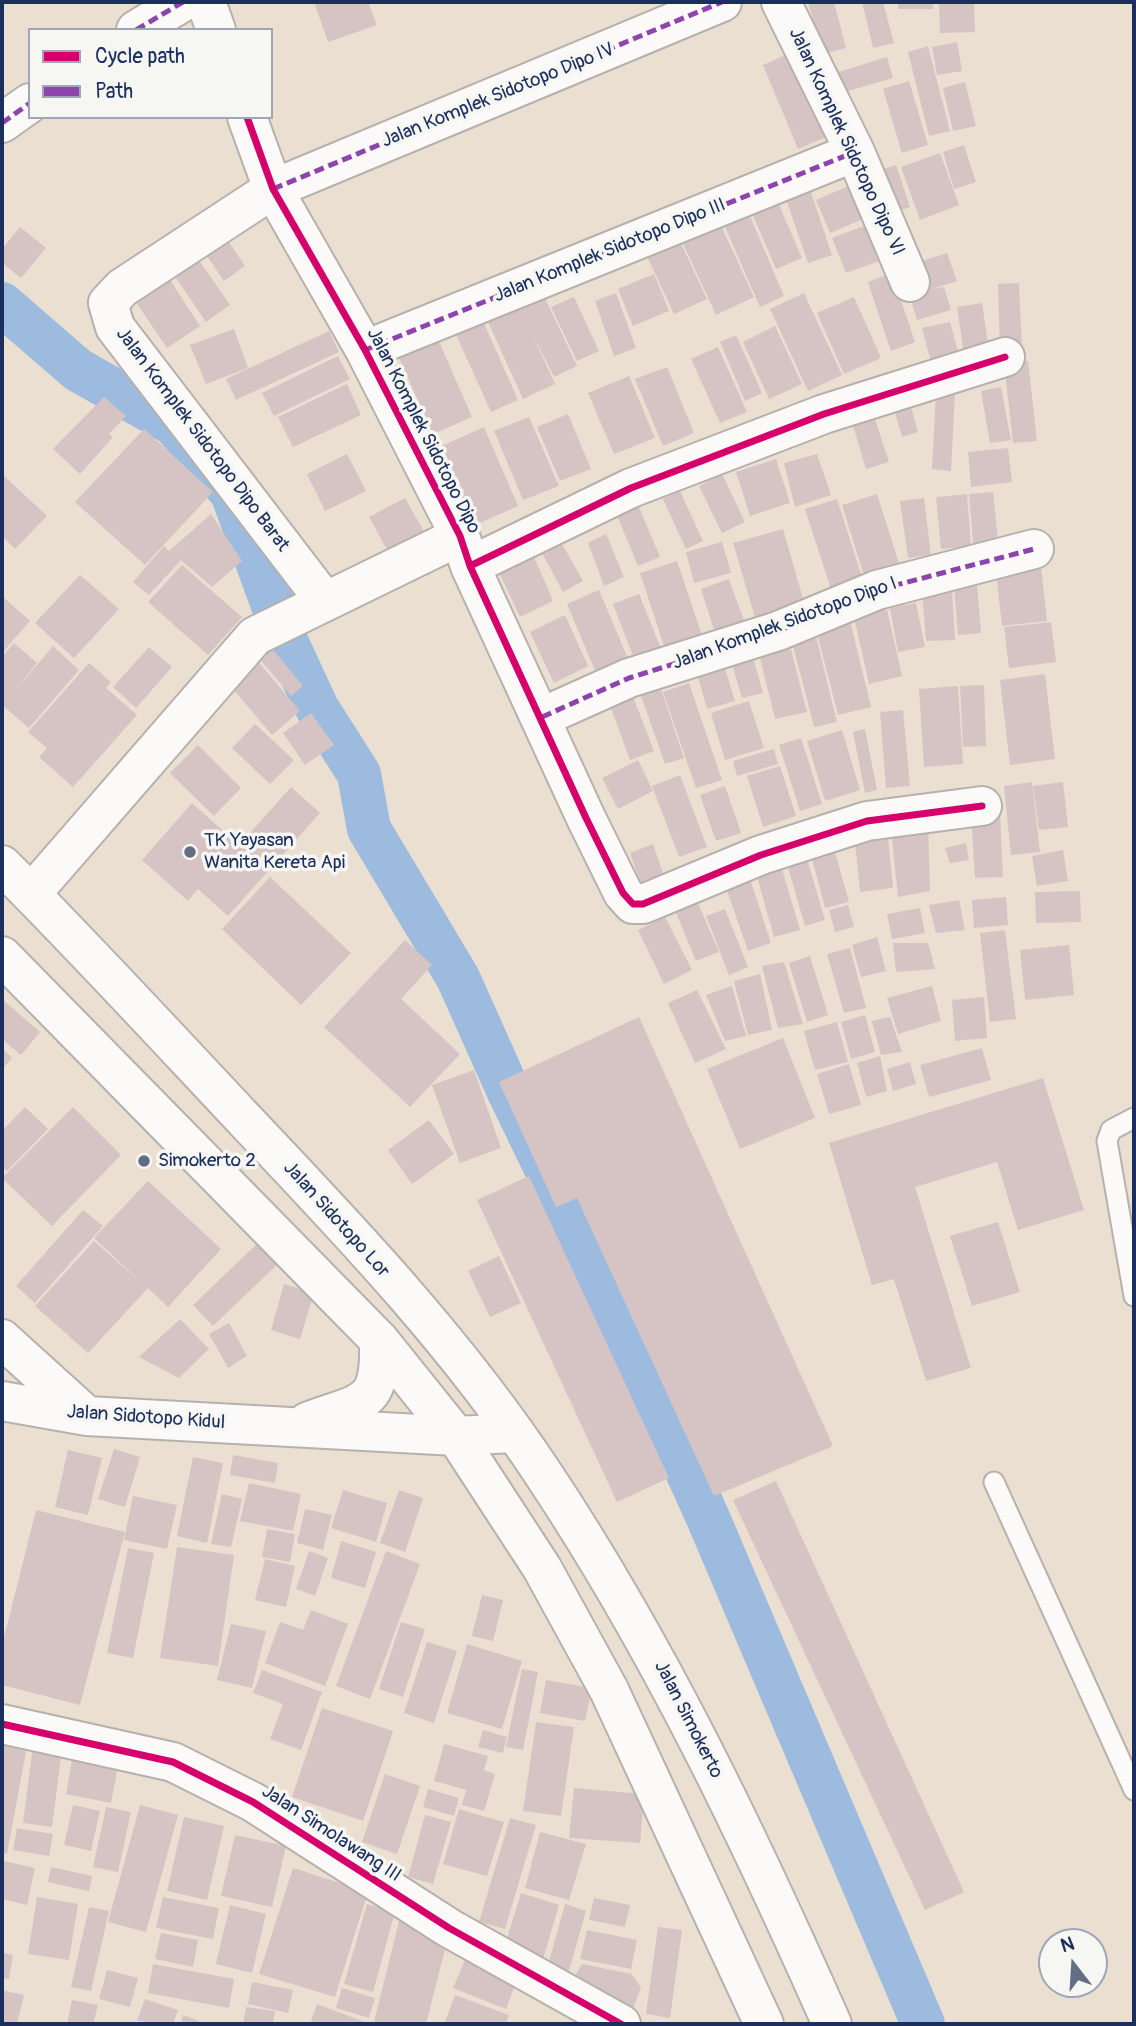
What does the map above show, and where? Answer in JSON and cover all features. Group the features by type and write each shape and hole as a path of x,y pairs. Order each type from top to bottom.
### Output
{"main road":[{"path":"139,28 183,2"},
{"path":"206,2 215,28"},
{"name":"Jalan Komplek Sidotopo Dipo IV","path":"273,189 722,2"},
{"name":"Jalan Komplek Sidotopo Dipo VI","path":"781,2 855,152 910,282"},
{"path":"2,123 28,104"},
{"name":"Jalan Komplek Sidotopo Dipo","path":"248,119 273,189 365,350 465,551 623,893 633,904 643,904 761,855 867,821 982,806"},
{"name":"Jalan Komplek Sidotopo Dipo III","path":"365,350 855,152"},
{"name":"Jalan Komplek Sidotopo Dipo Barat","path":"273,189 122,288 108,303 109,314 115,327 314,606"},
{"path":"465,551 824,414 1005,357"},
{"name":"Jalan Komplek Sidotopo Dipo I","path":"542,717 629,678 778,631 877,590 1034,549"},
{"name":"Jalan Komplek Sidotopo Dipo","path":"31,894 255,636 314,606 465,551"},
{"name":"Jalan Sidotopo Lor","path":"2,865 358,1239 514,1433"},
{"path":"2,956 379,1340 456,1436 542,1568 609,1690 764,2024"},
{"path":"2,1339 87,1416"},
{"name":"Jalan Sidotopo Kidul","path":"292,1427 362,1401 374,1390 380,1370 379,1340"},
{"name":"Jalan Sidotopo Kidul","path":"2,1401 87,1416 456,1436 514,1433"},
{"name":"Jalan Simokerto","path":"514,1433 650,1645 766,1875 832,2024"},
{"name":"Jalan Simolawang III","path":"2,1724 173,1762 253,1802 449,1928 621,2024"}],"lane":[{"path":"1134,1118 1111,1130 1107,1141 1134,1296"},
{"path":"994,1482 1134,1790"}],"building":[{"path":"314,2 368,2 377,25 328,42"},
{"path":"808,2 834,2 846,48 823,54"},
{"path":"862,2 883,2 894,43 873,48"},
{"path":"898,2 933,2 933,9 898,9"},
{"path":"939,2 974,2 975,32 940,33"},
{"path":"957,42 962,71 937,75 932,47"},
{"path":"928,46 950,131 929,136 908,52"},
{"path":"797,50 833,134 798,149 763,65"},
{"path":"887,57 893,78 838,94 832,74"},
{"path":"909,81 928,145 902,153 883,89"},
{"path":"965,82 976,126 953,131 943,88"},
{"path":"964,145 976,182 954,189 943,152"},
{"path":"940,153 959,205 920,220 901,167"},
{"path":"896,165 910,207 893,213 878,171"},
{"path":"806,177 832,255 808,263 781,185"},
{"path":"858,182 872,215 830,233 816,200"},
{"path":"774,193 802,258 776,269 748,204"},
{"path":"747,209 784,296 760,307 722,220"},
{"path":"717,217 754,297 716,315 679,235"},
{"path":"880,220 893,256 846,273 832,238"},
{"path":"20,227 46,248 21,278 2,263 2,249"},
{"path":"222,232 245,266 224,281 201,247"},
{"path":"678,237 707,299 674,314 645,252"},
{"path":"192,250 230,305 206,322 168,266"},
{"path":"947,253 957,281 932,289 944,287 951,310 917,320 910,297 909,265"},
{"path":"163,269 200,326 167,348 129,292"},
{"path":"892,273 915,342 891,351 868,282"},
{"path":"654,274 669,311 633,326 618,289"},
{"path":"1019,283 1022,350 1000,351 998,284"},
{"path":"616,293 636,348 614,356 595,301"},
{"path":"804,293 842,375 808,391 770,309"},
{"path":"544,296 577,366 554,377 531,331 555,384 523,399 488,322"},
{"path":"574,297 599,351 577,361 551,307"},
{"path":"854,297 881,358 844,374 817,313"},
{"path":"982,303 989,350 964,354 957,307"},
{"path":"480,314 518,400 491,412 452,326"},
{"path":"950,322 960,359 932,366 922,328"},
{"path":"775,326 802,384 769,399 743,342"},
{"path":"234,329 248,368 206,384 190,345"},
{"path":"434,330 472,417 433,434 394,347"},
{"path":"329,331 339,352 236,400 226,379"},
{"path":"736,335 762,393 745,401 720,342"},
{"path":"718,347 747,412 720,423 691,359"},
{"path":"338,356 350,379 274,416 262,393"},
{"path":"1028,361 1037,441 1013,443 1004,363"},
{"path":"667,367 694,433 663,446 635,379"},
{"path":"629,376 655,438 614,454 588,393"},
{"path":"347,384 361,415 293,447 278,417"},
{"path":"1001,387 1011,440 990,443 981,391"},
{"path":"936,392 955,393 951,471 932,469"},
{"path":"104,397 126,416 109,434 113,437 80,474 53,449"},
{"path":"910,404 918,432 902,437 894,409"},
{"path":"873,413 889,462 866,469 851,419"},
{"path":"568,414 591,469 560,481 537,427"},
{"path":"529,417 559,486 523,500 494,431"},
{"path":"484,427 518,506 477,524 442,446"},
{"path":"144,429 213,492 145,565 75,502"},
{"path":"1008,448 1012,482 971,487 968,452"},
{"path":"347,454 366,491 325,511 307,474"},
{"path":"817,454 831,495 795,507 784,463"},
{"path":"776,459 790,503 750,516 736,472"},
{"path":"2,474 47,516 15,549 2,536"},
{"path":"722,474 745,522 722,533 699,486"},
{"path":"680,491 703,541 686,549 663,499"},
{"path":"993,492 998,541 973,543 969,494"},
{"path":"877,494 901,570 866,582 842,505"},
{"path":"967,494 971,546 941,549 936,497"},
{"path":"405,498 426,535 390,555 369,517"},
{"path":"635,498 660,557 638,566 614,508"},
{"path":"924,498 931,555 908,558 900,501"},
{"path":"837,499 863,580 831,589 805,509"},
{"path":"211,514 242,561 212,587 181,560 149,595 133,582 164,546 169,551"},
{"path":"783,529 806,609 757,624 733,543"},
{"path":"606,534 624,577 604,586 588,543"},
{"path":"722,542 731,573 694,583 686,552"},
{"path":"562,544 583,581 563,592 542,553"},
{"path":"532,552 553,601 520,617 498,570"},
{"path":"1040,558 1047,621 1002,626 995,563"},
{"path":"677,561 704,642 667,655 640,573"},
{"path":"182,565 242,617 208,655 148,602"},
{"path":"976,573 981,633 958,635 953,575"},
{"path":"80,575 119,609 74,658 35,623"},
{"path":"729,579 748,632 718,642 701,589"},
{"path":"952,589 955,640 926,641 922,591"},
{"path":"599,590 631,666 599,680 567,604"},
{"path":"639,594 664,656 637,666 613,604"},
{"path":"2,596 30,621 2,653"},
{"path":"885,601 902,676 869,684 852,608"},
{"path":"916,603 925,647 898,652 890,608"},
{"path":"565,615 588,666 554,683 530,632"},
{"path":"849,616 871,707 838,715 815,625"},
{"path":"1051,622 1056,662 1009,668 1004,627"},
{"path":"816,636 837,722 814,727 792,642"},
{"path":"788,638 807,712 775,719 757,646"},
{"path":"265,640 303,686 291,696 253,651"},
{"path":"14,643 37,663 15,691 53,646 79,670 29,728 2,705 2,657"},
{"path":"749,644 763,693 742,698 728,650"},
{"path":"149,647 172,667 136,708 113,687"},
{"path":"250,652 300,711 272,735 222,676"},
{"path":"721,655 735,701 707,709 694,663"},
{"path":"89,663 111,682 106,688 137,715 73,787 39,757 47,748 28,732"},
{"path":"1045,674 1055,759 1010,765 1000,680"},
{"path":"658,680 684,758 665,764 638,687"},
{"path":"689,683 722,780 696,788 663,692"},
{"path":"984,685 986,746 963,747 960,686"},
{"path":"958,686 963,764 924,767 919,689"},
{"path":"632,694 654,751 630,760 609,703"},
{"path":"749,701 764,748 725,760 711,713"},
{"path":"903,710 910,786 886,788 880,712"},
{"path":"311,713 334,745 305,765 283,733"},
{"path":"255,724 294,760 270,784 232,748"},
{"path":"865,729 877,790 865,793 853,732"},
{"path":"842,730 860,790 825,801 807,741"},
{"path":"801,738 822,804 800,811 779,745"},
{"path":"198,745 241,788 214,816 170,773"},
{"path":"774,749 778,764 737,776 733,761"},
{"path":"638,760 653,791 618,809 602,778"},
{"path":"780,766 796,816 763,827 747,776"},
{"path":"680,775 707,847 679,857 652,786"},
{"path":"1032,782 1040,852 1011,855 1004,786"},
{"path":"1063,782 1068,827 1039,830 1033,786"},
{"path":"725,786 741,833 716,841 700,795"},
{"path":"291,787 320,813 228,916 198,889 188,901 142,860 192,803 239,845"},
{"path":"1000,814 1003,877 975,878 971,815"},
{"path":"928,824 930,891 898,897 891,831"},
{"path":"887,826 893,888 860,892 854,831"},
{"path":"966,843 969,860 950,863 945,848"},
{"path":"653,844 667,885 644,893 630,853"},
{"path":"833,845 849,902 825,908 810,851"},
{"path":"1063,850 1068,881 1037,886 1032,856"},
{"path":"807,859 825,920 805,926 787,864"},
{"path":"781,866 800,930 774,937 756,873"},
{"path":"749,876 771,943 748,951 725,885"},
{"path":"270,877 351,953 301,1005 222,929"},
{"path":"1080,891 1081,922 1036,923 1035,892"},
{"path":"1006,897 1008,925 974,928 972,900"},
{"path":"959,900 965,930 936,933 929,905"},
{"path":"698,903 719,952 696,961 676,913"},
{"path":"848,905 854,927 835,932 829,910"},
{"path":"920,908 925,933 892,939 887,914"},
{"path":"725,909 748,967 729,975 706,916"},
{"path":"665,917 692,970 664,984 638,930"},
{"path":"1005,930 1016,1019 990,1022 980,933"},
{"path":"877,937 886,971 861,977 852,945"},
{"path":"405,940 432,965 401,999 460,1054 410,1107 324,1027"},
{"path":"893,943 928,943 935,969 896,972"},
{"path":"1069,945 1074,995 1025,1000 1020,950"},
{"path":"850,948 866,1008 844,1013 827,954"},
{"path":"810,956 828,1015 807,1022 789,963"},
{"path":"784,962 803,1024 778,1028 762,966"},
{"path":"760,974 772,1030 748,1035 734,981"},
{"path":"732,986 746,1036 725,1041 706,995"},
{"path":"932,986 941,1021 898,1034 887,998"},
{"path":"697,990 726,1049 695,1063 668,1003"},
{"path":"984,997 987,1038 955,1041 952,1000"},
{"path":"2,999 40,1032 21,1055 2,1039"},
{"path":"865,1015 875,1052 851,1059 841,1022"},
{"path":"639,1017 833,1446 714,1496 577,1198 556,1207 499,1082"},
{"path":"890,1017 902,1052 881,1055 872,1021"},
{"path":"837,1022 848,1062 815,1070 804,1031"},
{"path":"783,1038 815,1118 740,1149 707,1069"},
{"path":"2,1048 12,1058 2,1069"},
{"path":"982,1048 991,1080 929,1097 920,1065"},
{"path":"880,1056 887,1091 866,1097 857,1063"},
{"path":"910,1062 916,1084 893,1091 887,1069"},
{"path":"849,1064 861,1105 829,1114 817,1074"},
{"path":"474,1070 501,1148 460,1163 432,1085"},
{"path":"1043,1078 1084,1210 1018,1230 997,1162 915,1187 971,1368 926,1381 894,1279 872,1285 829,1143"},
{"path":"25,1107 48,1129 7,1171 2,1167 2,1131"},
{"path":"73,1107 121,1155 52,1226 2,1178"},
{"path":"429,1120 454,1154 412,1184 388,1150"},
{"path":"529,1176 669,1478 617,1502 477,1200"},
{"path":"148,1181 221,1249 168,1307 148,1288 88,1353 35,1306 94,1241 145,1286 94,1238"},
{"path":"83,1210 103,1226 35,1303 16,1286"},
{"path":"998,1222 1020,1292 972,1306 950,1236"},
{"path":"262,1239 283,1259 213,1326 193,1305"},
{"path":"499,1256 521,1303 490,1317 468,1271"},
{"path":"284,1284 314,1293 300,1339 271,1330"},
{"path":"180,1319 209,1349 179,1378 139,1357"},
{"path":"229,1323 247,1356 228,1368 209,1334"},
{"path":"114,1449 140,1457 125,1507 98,1499"},
{"path":"68,1450 102,1458 88,1515 55,1507"},
{"path":"233,1455 278,1463 275,1483 230,1475"},
{"path":"193,1457 223,1463 207,1543 177,1536"},
{"path":"776,1481 964,1892 925,1910 733,1500"},
{"path":"249,1483 301,1494 293,1531 240,1521"},
{"path":"343,1490 387,1503 376,1542 331,1528"},
{"path":"399,1490 423,1498 405,1552 380,1543"},
{"path":"222,1494 242,1499 231,1547 211,1544"},
{"path":"133,1496 177,1505 167,1549 124,1540"},
{"path":"305,1509 332,1515 323,1550 297,1543"},
{"path":"36,1510 125,1532 80,1705 2,1685 2,1645"},
{"path":"267,1529 295,1534 290,1562 262,1557"},
{"path":"341,1541 376,1552 365,1588 331,1578"},
{"path":"177,1547 234,1555 218,1666 160,1658"},
{"path":"128,1548 154,1553 133,1658 107,1653"},
{"path":"309,1551 328,1558 315,1596 296,1589"},
{"path":"386,1551 420,1564 370,1699 336,1686"},
{"path":"265,1559 295,1566 286,1607 255,1600"},
{"path":"482,1595 503,1600 493,1641 472,1636"},
{"path":"311,1610 348,1624 325,1686 265,1663 280,1622 303,1630"},
{"path":"401,1622 425,1629 403,1697 379,1689"},
{"path":"231,1624 266,1631 252,1688 217,1680"},
{"path":"427,1642 457,1651 434,1723 404,1713"},
{"path":"467,1644 522,1661 502,1729 447,1713"},
{"path":"522,1669 538,1672 523,1750 506,1747"},
{"path":"262,1670 322,1692 301,1750 270,1739 283,1704 253,1693"},
{"path":"546,1680 592,1688 585,1721 540,1713"},
{"path":"322,1708 393,1731 363,1821 292,1797"},
{"path":"536,1722 574,1727 561,1816 523,1811"},
{"path":"2,1730 29,1735 7,1854 2,1853"},
{"path":"483,1730 507,1737 503,1753 478,1747"},
{"path":"34,1738 63,1742 52,1827 23,1823"},
{"path":"75,1743 121,1751 111,1803 66,1794"},
{"path":"444,1744 488,1756 484,1770 495,1774 484,1811 462,1805 466,1790 434,1781"},
{"path":"385,1774 420,1786 397,1854 362,1842"},
{"path":"574,1788 644,1794 640,1843 569,1838"},
{"path":"428,1789 459,1798 454,1816 423,1807"},
{"path":"73,1805 100,1811 91,1851 64,1845"},
{"path":"140,1805 178,1815 146,1932 108,1922"},
{"path":"106,1807 131,1812 118,1872 93,1867"},
{"path":"459,1809 504,1822 487,1876 443,1864"},
{"path":"425,1815 451,1822 433,1884 408,1877"},
{"path":"184,1817 224,1826 207,1900 167,1891"},
{"path":"510,1818 536,1825 505,1929 479,1922"},
{"path":"17,1828 53,1834 49,1856 13,1850"},
{"path":"540,1832 586,1844 569,1900 525,1888"},
{"path":"235,1835 286,1846 272,1907 221,1896"},
{"path":"4,1861 35,1868 27,1905 2,1899"},
{"path":"51,1867 92,1876 89,1891 48,1882"},
{"path":"293,1868 368,1892 335,1997 259,1974"},
{"path":"521,1893 559,1905 541,1966 506,1942"},
{"path":"37,1897 78,1904 69,1960 28,1954"},
{"path":"163,1897 219,1908 213,1939 156,1928"},
{"path":"594,1898 630,1905 625,1927 589,1920"},
{"path":"367,1904 395,1912 373,1992 344,1984"},
{"path":"565,1904 586,1911 569,1971 548,1965"},
{"path":"230,1905 266,1914 252,1973 216,1964"},
{"path":"89,1907 109,1911 91,1991 71,1987"},
{"path":"400,1917 450,1930 426,2024 374,2022"},
{"path":"658,1927 682,1930 670,2018 646,2014"},
{"path":"587,1930 637,1940 631,1969 580,1959"},
{"path":"161,1933 198,1940 193,1967 155,1959"},
{"path":"2,1953 13,1955 9,1979 2,1978"},
{"path":"465,1960 517,1980 506,2009 453,1988"},
{"path":"153,1964 234,1979 229,2008 148,1993"},
{"path":"582,1964 632,1974 641,1988 632,2011 573,1979"},
{"path":"107,1970 138,1978 130,2007 99,1999"},
{"path":"252,1982 293,1990 288,2013 248,2004"},
{"path":"342,1988 375,1998 369,2018 336,2008"},
{"path":"2,1990 24,1995 17,2024 2,2024"},
{"path":"455,1995 509,2015 506,2024 444,2024"},
{"path":"145,1999 178,2010 173,2024 137,2021"},
{"path":"72,2000 98,2005 93,2024 67,2024"},
{"path":"317,2004 370,2024 310,2024"},
{"path":"246,2007 275,2011 273,2024 243,2024"},
{"path":"183,2015 199,2021 198,2024 181,2024"}],"waterway":[{"path":"2,304 78,370 174,424 232,493 286,641 317,708 359,774 369,829 458,978 509,1092 618,1318 708,1518 923,2024"}],"marked path":[{"path":"139,28 183,2"},
{"path":"273,189 722,2"},
{"path":"2,123 28,104"},
{"path":"365,350 855,152"},
{"path":"542,717 629,678 778,631 877,590 1034,549"}],"cycle path":[{"path":"248,119 273,189 365,350 460,536 470,566 586,818 623,893 633,904 643,904 761,855 867,821 982,806"},
{"path":"470,566 631,488 824,414 1005,357"},
{"path":"2,1724 173,1762 253,1802 449,1928 621,2024"}],"place":[{"name":"TK Yayasan Wanita Kereta Api","path":"190,852"},
{"name":"Simokerto 2","path":"144,1161"}]}
